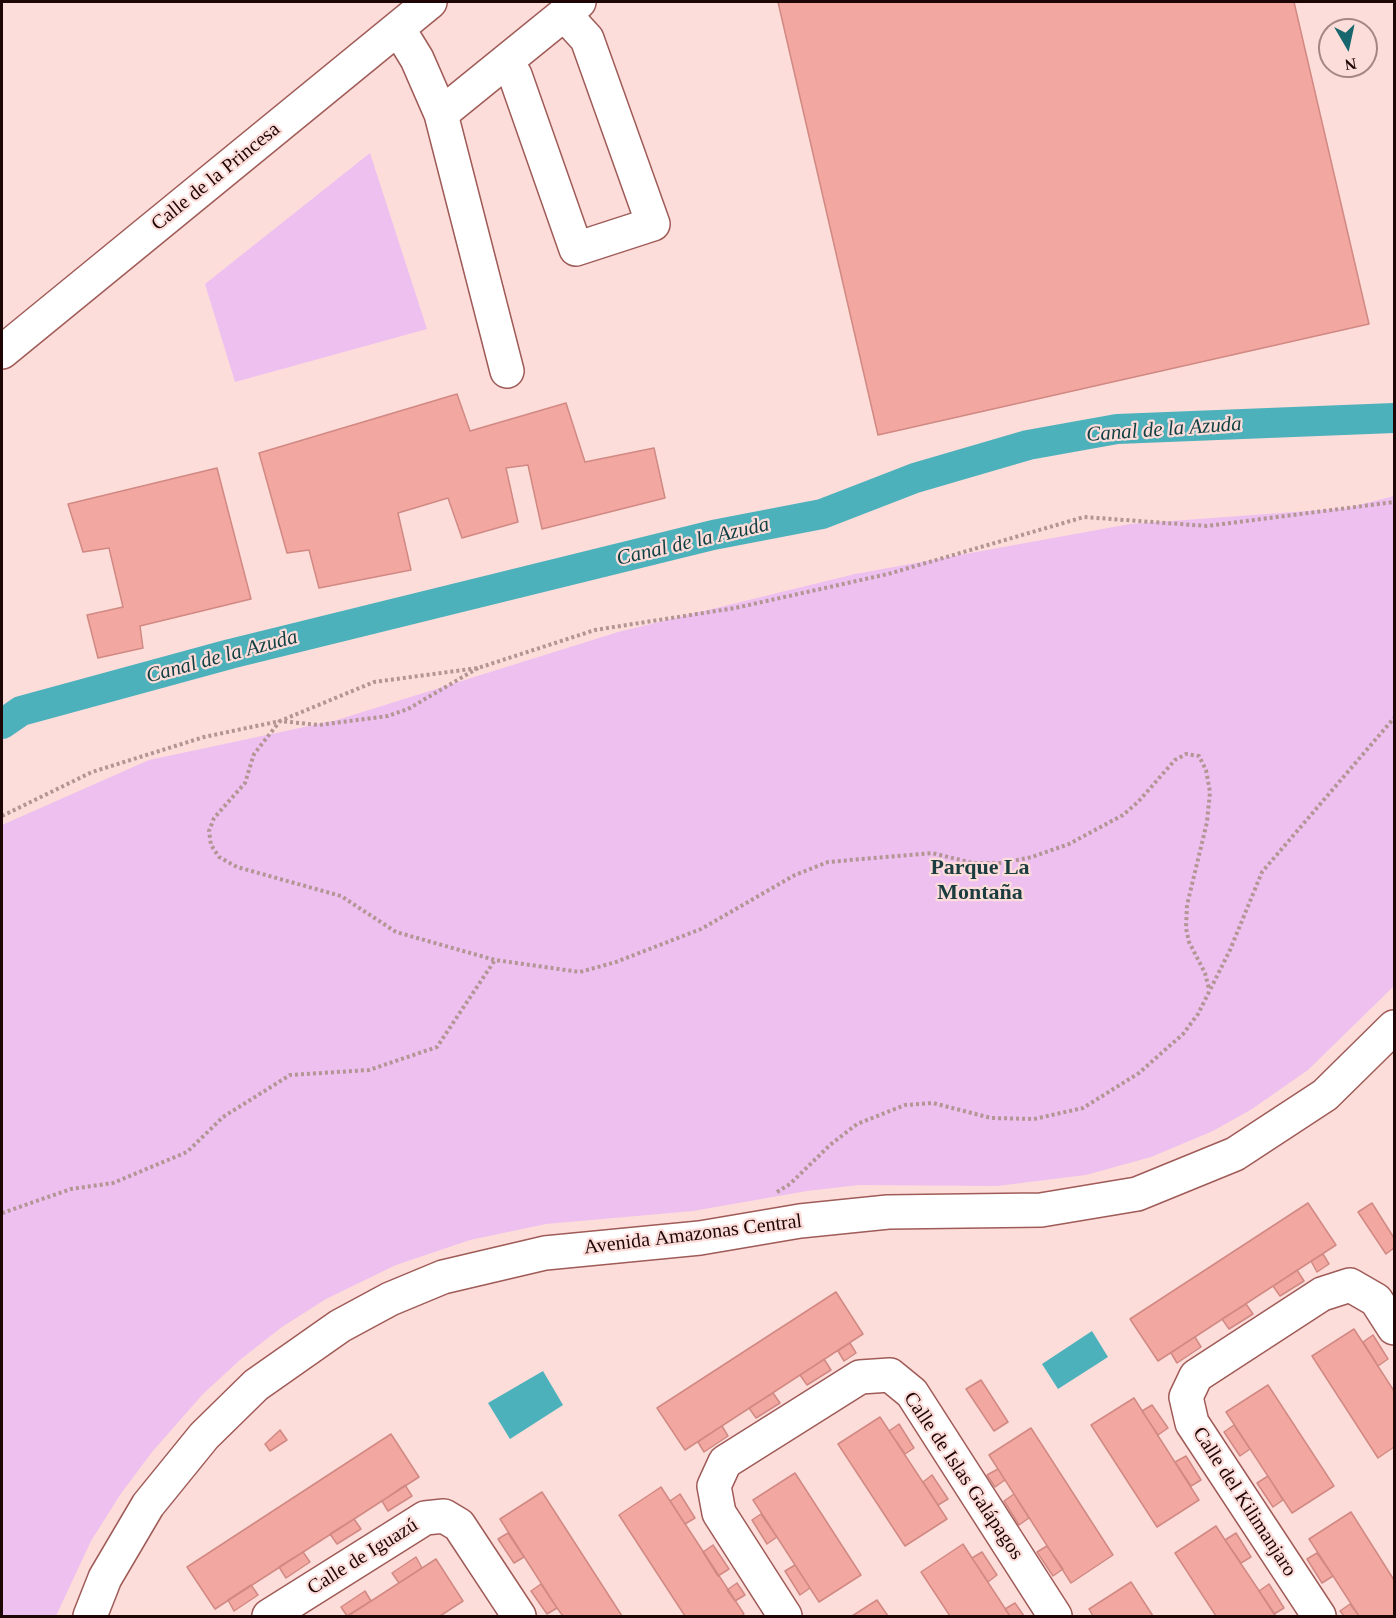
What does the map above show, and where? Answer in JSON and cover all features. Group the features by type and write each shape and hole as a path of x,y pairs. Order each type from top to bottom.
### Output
{"street":[{"name":"Calle de la Princesa","path":"2,352 430,2"},
{"path":"441,114 571,8 587,39 653,224 576,249 515,75 505,62"},
{"path":"398,28 417,58 441,114 507,371"},
{"name":"Avenida Amazonas Central","path":"90,1617 105,1578 148,1505 204,1436 256,1385 340,1326 390,1299 443,1277 545,1253 700,1238 776,1225 888,1212 1041,1210 1137,1194 1235,1154 1325,1095 1395,1027"},
{"name":"Calle del Kilimanjaro","path":"1319,1617 1192,1423 1186,1397 1196,1376 1322,1294 1350,1286 1376,1300 1395,1328"},
{"name":"Calle de Islas Galápagos","path":"785,1617 719,1514 714,1486 725,1462 831,1395 860,1377 890,1375 912,1393 1055,1617"},
{"name":"Calle de Iguazú","path":"269,1617 425,1518 444,1516 459,1525 519,1617"}],"path":[{"path":"2,816 92,772 204,736 280,720 374,682 478,668 595,630 735,608 888,574 1084,517 1207,526 1395,502"},
{"path":"280,720 319,725 388,716 408,709 478,668"},
{"path":"776,1225 772,1204 778,1191 790,1184 830,1145 857,1124 912,1103 933,1103 1009,1120 1047,1117 1083,1108 1139,1073 1183,1034 1198,1014 1230,950 1250,895 1262,872 1395,718"},
{"path":"280,720 254,754 245,783 214,818 208,831 211,845 219,857 237,867 341,896 396,932 495,960 580,972 616,962 701,929 795,875 828,862 932,853 973,863 1002,863 1032,857 1096,832 1123,815 1138,802 1175,760 1186,754 1199,756 1206,770 1210,792 1207,822 1187,905 1186,928 1189,942 1205,973 1209,989"},
{"path":"2,1213 71,1189 113,1183 187,1152 223,1117 290,1075 369,1070 437,1047 495,960"}],"shaded area":[{"path":"370,153 427,329 235,382 205,284"},
{"path":"1394,496 1394,986 1308,1070 1252,1109 1213,1131 1151,1157 1086,1175 997,1186 859,1185 807,1191 693,1211 546,1224 470,1240 396,1265 326,1299 282,1327 241,1359 203,1394 152,1452 120,1495 91,1541 56,1616 2,1616 2,825 149,760 337,720 618,632 855,574 1130,524 1348,508"}],"water":[{"path":"1092,1331 1108,1357 1058,1389 1042,1364"},
{"path":"543,1371 563,1405 510,1439 488,1403"}],"building":[{"path":"778,2 1294,2 1369,324 878,435"},
{"path":"457,394 470,431 566,403 585,462 654,448 665,498 542,529 528,465 506,468 518,522 462,538 448,498 398,513 411,570 319,588 309,550 287,553 259,453"},
{"path":"217,468 251,599 140,626 143,648 98,658 87,615 123,607 109,548 83,552 68,504"},
{"path":"1308,1203 1336,1245 1158,1361 1130,1319"},
{"path":"1372,1203 1394,1238 1394,1248 1386,1254 1358,1212"},
{"path":"1323,1254 1329,1264 1317,1272 1311,1261"},
{"path":"1297,1270 1304,1281 1280,1296 1273,1286"},
{"path":"836,1292 863,1334 685,1450 657,1408"},
{"path":"1246,1304 1253,1314 1229,1329 1222,1319"},
{"path":"1354,1329 1394,1391 1394,1447 1378,1458 1312,1356"},
{"path":"1373,1335 1388,1359 1378,1366 1363,1342"},
{"path":"1195,1337 1201,1347 1177,1363 1171,1353"},
{"path":"850,1343 856,1353 844,1361 838,1351"},
{"path":"824,1359 831,1370 807,1385 800,1375"},
{"path":"981,1380 1008,1422 994,1431 966,1389"},
{"path":"1268,1385 1334,1486 1292,1513 1226,1412"},
{"path":"773,1393 780,1403 756,1418 749,1408"},
{"path":"1134,1398 1199,1500 1157,1527 1091,1425"},
{"path":"1152,1405 1168,1428 1158,1435 1142,1411"},
{"path":"880,1417 947,1519 905,1546 838,1444"},
{"path":"899,1424 914,1448 905,1454 889,1431"},
{"path":"1234,1425 1250,1449 1240,1456 1224,1432"},
{"path":"722,1426 728,1436 704,1452 698,1442"},
{"path":"1031,1428 1113,1555 1071,1583 989,1455"},
{"path":"280,1430 287,1440 270,1451 265,1444"},
{"path":"391,1434 419,1477 215,1609 187,1567"},
{"path":"1186,1456 1201,1480 1191,1486 1175,1462"},
{"path":"998,1469 1005,1480 995,1487 987,1475"},
{"path":"795,1473 861,1575 819,1602 753,1500"},
{"path":"932,1475 948,1499 938,1505 923,1482"},
{"path":"1268,1476 1283,1500 1273,1507 1257,1483"},
{"path":"405,1485 412,1496 388,1511 382,1501"},
{"path":"661,1487 744,1614 741,1616 685,1616 619,1515"},
{"path":"542,1492 622,1616 563,1616 557,1608 500,1519"},
{"path":"680,1494 695,1518 685,1524 670,1501"},
{"path":"1014,1494 1029,1518 1019,1525 1004,1501"},
{"path":"1351,1512 1394,1580 1394,1616 1359,1616 1309,1539"},
{"path":"761,1514 777,1537 767,1544 752,1520"},
{"path":"354,1519 361,1529 337,1544 330,1534"},
{"path":"1216,1526 1276,1616 1216,1616 1175,1553"},
{"path":"508,1533 524,1557 514,1563 498,1539"},
{"path":"1236,1533 1251,1557 1241,1563 1225,1540"},
{"path":"963,1544 1010,1616 950,1616 921,1572"},
{"path":"713,1545 729,1569 718,1576 703,1552"},
{"path":"1047,1546 1063,1569 1053,1576 1037,1552"},
{"path":"303,1552 310,1562 286,1578 279,1567"},
{"path":"982,1552 997,1575 988,1582 972,1558"},
{"path":"1317,1553 1333,1576 1322,1583 1307,1559"},
{"path":"416,1557 422,1568 399,1583 392,1573"},
{"path":"436,1559 463,1601 440,1616 348,1616"},
{"path":"795,1565 810,1588 800,1595 785,1571"},
{"path":"1131,1582 1153,1616 1093,1616 1089,1609"},
{"path":"737,1583 745,1595 735,1601 727,1590"},
{"path":"541,1584 557,1608 547,1614 531,1591"},
{"path":"1269,1584 1284,1608 1274,1614 1259,1591"},
{"path":"251,1585 258,1595 234,1611 228,1600"},
{"path":"365,1591 371,1601 347,1616 341,1607"},
{"path":"877,1600 888,1616 852,1616"},
{"path":"1015,1603 1024,1616 1010,1616 1005,1609"},
{"path":"1350,1604 1359,1616 1344,1616 1340,1611"}],"waterway":[{"name":"Canal de la Azuda","path":"2,724 21,711 230,654 713,535 822,514 915,478 1028,445 1117,429 1394,418"}],"district":[{"name":"Parque La Montaña","path":"980,880"}]}
